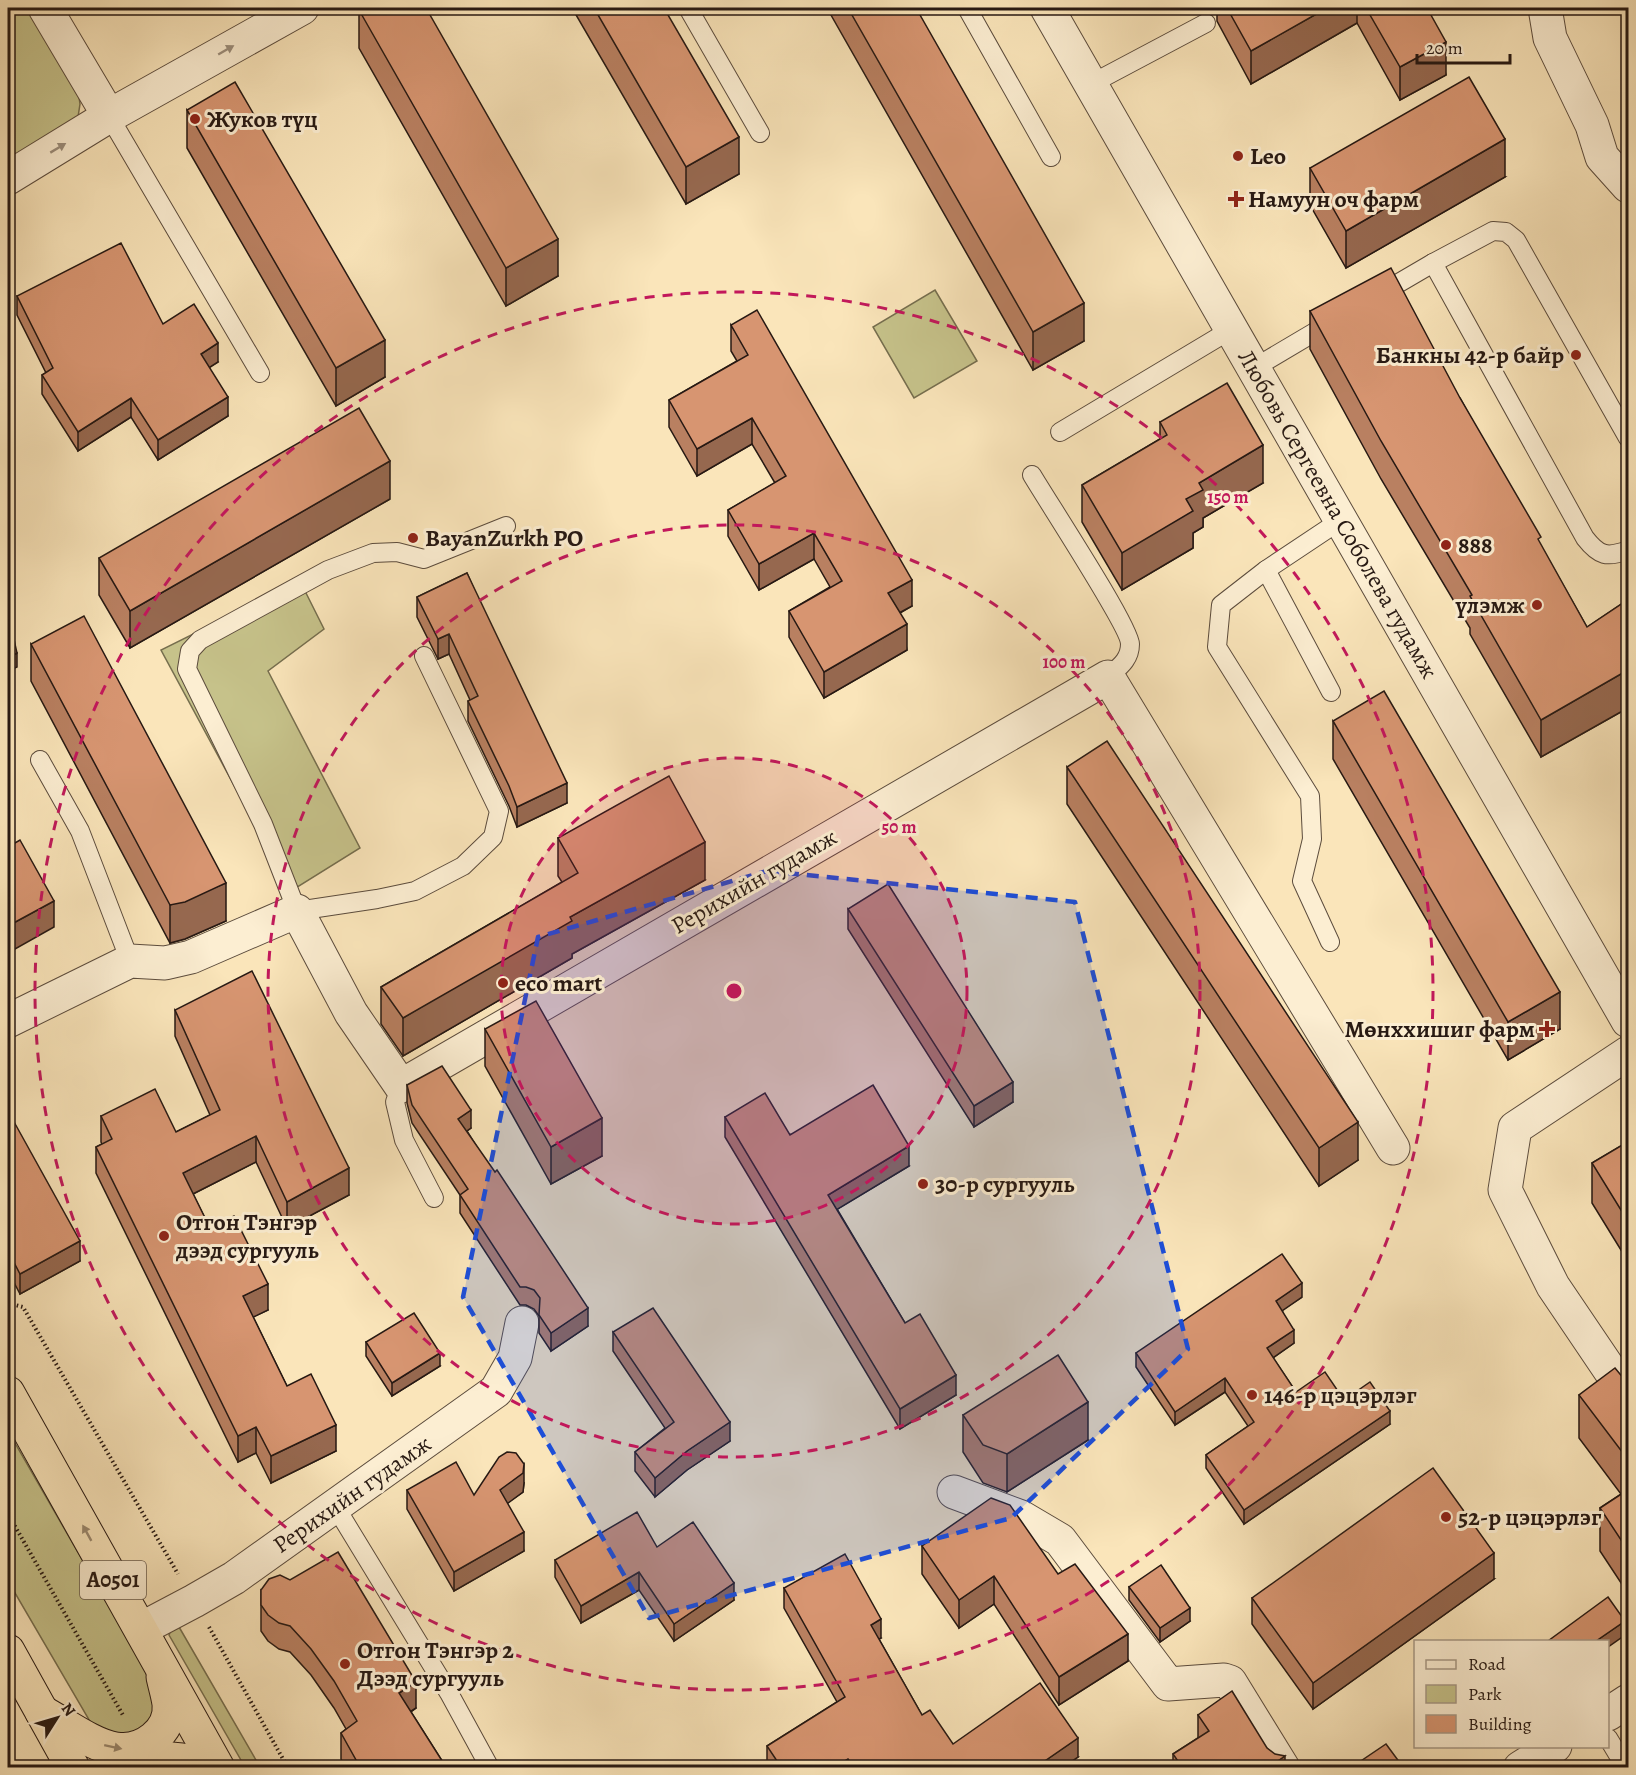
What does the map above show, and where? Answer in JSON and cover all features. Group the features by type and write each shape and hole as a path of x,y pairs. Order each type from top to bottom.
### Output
{"highway":[{"name":"A0501","path":"8,1393 218,1767"},
{"path":"8,1651 73,1767"},
{"path":"141,1757 169,1718 170,1705 158,1658"},
{"path":"42,1712 97,1743 141,1757 149,1762 165,1759 188,1761 203,1767"}],"street":[{"path":"45,8 109,117"},
{"path":"8,178 109,117 302,8"},
{"name":"Любовь Сергеевна Соболева гудамж","path":"1047,8 1629,1022"},
{"path":"1545,8 1550,38 1592,125 1602,157 1629,186"},
{"path":"1108,677 1393,1148"},
{"name":"Рерихийн гудамж","path":"401,1086 1108,677"},
{"path":"8,1021 129,961 165,963 191,957 297,911 351,1013 401,1086"},
{"path":"1629,1053 1515,1128 1505,1190 1553,1286 1629,1397"},
{"name":"Рерихийн гудамж","path":"141,1629 234,1578 496,1391 515,1358 522,1323"},
{"path":"954,1492 1021,1517 1059,1540 1168,1684 1224,1680 1230,1682 1283,1767"},
{"path":"1609,1713 1629,1701"},
{"path":"1520,1767 1552,1748"}],"lane":[{"path":"688,8 760,133"},
{"path":"968,8 1051,157"},
{"path":"1091,84 1206,23"},
{"path":"109,117 260,373"},
{"path":"1365,303 1493,231 1506,232 1516,240 1629,438"},
{"path":"1433,263 1586,538 1595,550 1613,555 1629,549"},
{"path":"1254,368 1345,314"},
{"path":"1060,432 1232,329"},
{"path":"1032,476 1118,617 1130,642 1128,659 1108,677"},
{"path":"1330,942 1302,881 1312,839 1310,796 1216,647 1221,605 1266,570 1341,520"},
{"path":"424,656 499,811 493,837 464,866 415,891 297,911 263,824 187,669 190,651 201,640 328,570 373,553 398,552 424,559 506,526"},
{"path":"1266,570 1331,692"},
{"path":"40,760 80,831 129,961"},
{"path":"401,1086 395,1102 404,1140 434,1198"},
{"path":"334,1506 449,1693 490,1767"},
{"path":"1609,1740 1626,1767"}],"path":[{"path":"8,1303 23,1307 288,1767"},
{"path":"8,1514 141,1757"}],"highlighted area":[{"path":"767,871 1075,902 1188,1349 1011,1518 649,1618 463,1297 538,937"}],"green space":[{"path":"8,8 30,8 78,90 80,104 78,117 8,163"},
{"path":"935,290 977,361 914,398 873,327"},
{"path":"300,581 324,629 268,671 360,848 291,891 161,650"},
{"path":"8,1431 151,1679 157,1713 142,1736 118,1735 92,1725 8,1581"},
{"path":"175,1620 260,1767 245,1767 169,1635"}],"building":[{"path":"364,8 426,8 558,239 506,268 359,10"},
{"path":"594,8 664,8 739,137 686,167"},
{"path":"848,8 916,8 1084,303 1033,332"},
{"path":"1227,8 1327,8 1251,51"},
{"path":"1366,8 1427,8 1446,42 1400,67"},
{"path":"1469,77 1505,139 1346,231 1310,168"},
{"path":"235,82 385,340 336,368 187,110"},
{"path":"121,243 163,324 194,304 218,343 201,354 228,397 158,440 131,398 78,432 42,375 53,368 17,296"},
{"path":"1391,268 1460,398 1541,537 1538,539 1587,627 1629,599 1629,675 1626,671 1541,720 1470,596 1472,595 1381,441 1310,311"},
{"path":"757,310 912,580 888,593 907,624 824,672 789,611 842,581 814,533 759,564 728,510 786,476 752,418 697,449 669,400 748,355 731,325"},
{"path":"1227,383 1263,445 1199,483 1203,490 1186,499 1193,511 1122,553 1082,485 1167,435 1160,422"},
{"path":"359,408 390,461 130,611 99,558"},
{"path":"467,573 567,783 517,807 468,701 478,696 449,634 438,639 417,597"},
{"path":"8,612 17,653 8,658"},
{"path":"84,616 226,883 185,902 170,905 31,644"},
{"path":"1384,691 1560,992 1508,1022 1333,721"},
{"path":"1107,741 1358,1122 1319,1148 1067,767"},
{"path":"669,776 705,842 570,917 572,921 403,1018 381,987 578,873 558,838"},
{"path":"20,840 54,901 8,926 8,847"},
{"path":"888,884 1013,1082 974,1106 848,909"},
{"name":"Отгон Тэнгэр дээд сургууль","path":"252,971 349,1168 287,1202 256,1136 183,1173 210,1228 234,1216 268,1284 243,1296 287,1386 311,1374 336,1425 271,1456 256,1427 238,1436 96,1147 112,1139 101,1116 155,1089 176,1132 220,1110 175,1010"},
{"path":"536,1001 602,1118 551,1147 485,1029"},
{"path":"442,1066 471,1110 458,1119 495,1172 497,1170 588,1308 551,1333 539,1315 540,1298 534,1290 520,1287 460,1195 468,1189 412,1105 407,1085"},
{"path":"873,1085 909,1146 828,1195 905,1323 920,1314 956,1375 900,1409 725,1117 765,1093 790,1135"},
{"path":"8,1111 80,1241 20,1274 8,1251"},
{"path":"1629,1141 1629,1223 1592,1163"},
{"path":"1282,1254 1302,1283 1276,1301 1294,1330 1267,1348 1296,1392 1325,1372 1344,1400 1370,1382 1390,1411 1244,1510 1206,1455 1254,1422 1225,1378 1175,1412 1136,1353"},
{"path":"653,1308 730,1422 687,1451 655,1478 635,1452 674,1422 613,1332"},
{"path":"414,1313 440,1353 392,1383 366,1342"},
{"path":"1058,1355 1088,1402 1007,1454 983,1445 963,1415"},
{"path":"1615,1368 1629,1385 1629,1461 1579,1395"},
{"path":"507,1452 516,1453 524,1464 523,1473 500,1490 524,1532 454,1572 407,1490 456,1462 474,1495 499,1457"},
{"path":"1433,1468 1494,1553 1313,1683 1252,1598"},
{"path":"1629,1489 1629,1552 1600,1508"},
{"path":"991,1498 1010,1505 1058,1574 1075,1564 1128,1634 1059,1677 994,1576 959,1600 922,1546"},
{"path":"637,1512 657,1547 693,1522 734,1583 674,1624 639,1572 581,1606 555,1560"},
{"name":"Отгон Тэнгэр 2 Дээд сургууль","path":"338,1552 416,1682 399,1693 446,1767 360,1767 341,1733 357,1721 334,1681 311,1649 290,1626 279,1623 268,1615 261,1605 261,1590 269,1579 280,1575 290,1580"},
{"path":"845,1554 881,1619 871,1625 922,1715 930,1710 953,1744 1040,1683 1078,1738 1036,1767 978,1767 976,1764 970,1767 854,1767 848,1759 835,1767 781,1767 767,1746 845,1697 784,1588"},
{"path":"1161,1565 1190,1608 1160,1628 1129,1587"},
{"path":"1608,1597 1625,1621 1597,1640 1549,1640"},
{"path":"1232,1691 1267,1748 1275,1754 1285,1756 1269,1767 1182,1767 1173,1754 1209,1731 1198,1715"},
{"path":"1386,1744 1403,1767 1352,1767"}],"place":[{"name":"Жуков түц","path":"195,119"},
{"name":"Leo","path":"1238,156"},
{"name":"Намуун оч фарм","path":"1236,199"},
{"name":"Банкны 42-р байр","path":"1576,355"},
{"name":"BayanZurkh PO","path":"413,538"},
{"name":"888","path":"1446,545"},
{"name":"үлэмж","path":"1537,605"},
{"name":"eco mart","path":"503,983"},
{"name":"Мөнххишиг фарм","path":"1547,1029"},
{"name":"30-р сургууль","path":"923,1184"},
{"name":"Отгон Тэнгэр дээд сургууль","path":"164,1236"},
{"name":"146-р цэцэрлэг","path":"1252,1395"},
{"name":"52-р цэцэрлэг","path":"1446,1517"},
{"name":"Отгон Тэнгэр 2 Дээд сургууль","path":"345,1664"}]}
